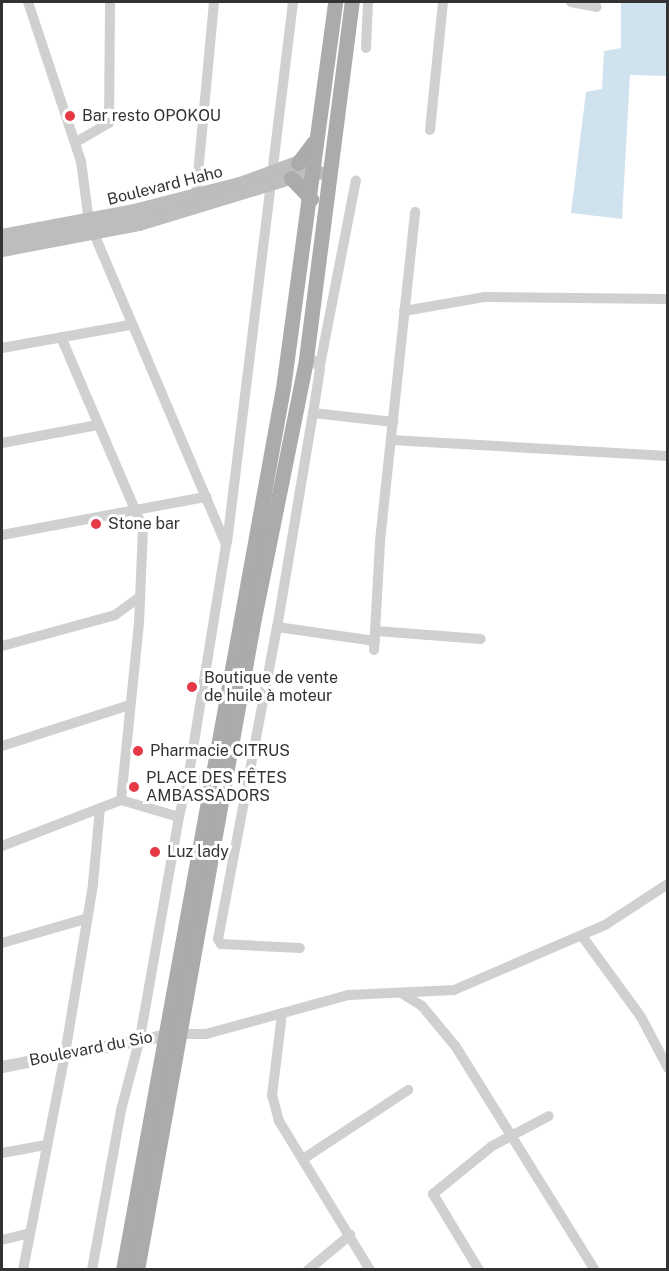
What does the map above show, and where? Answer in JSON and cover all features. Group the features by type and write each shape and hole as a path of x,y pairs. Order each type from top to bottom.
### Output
{"main road":[{"path":"137,1269 174,1034 209,782 283,388 311,199 312,172 335,2"},
{"path":"123,1269 313,362 331,174 352,2"},
{"path":"298,163 317,137"},
{"name":"Boulevard Haho","path":"2,250 136,218 273,179 314,156 334,157"},
{"name":"Boulevard Haho","path":"136,218 196,196 312,172 331,174"},
{"path":"291,178 311,199"},
{"name":"Boulevard Haho","path":"2,236 92,228"}],"street":[{"path":"28,2 76,142 92,228 130,325 226,544"},
{"path":"76,142 109,123 110,2"},
{"path":"196,196 214,2"},
{"path":"92,1269 121,1110 140,1038 179,817 188,779 226,544 273,179 293,2"},
{"path":"366,48 368,2"},
{"path":"430,130 443,2"},
{"path":"570,2 597,7"},
{"path":"300,948 219,942 239,819 277,627 314,413 313,362 356,180"},
{"path":"375,641 391,440 415,212"},
{"path":"404,311 484,297 668,299"},
{"path":"2,348 130,325"},
{"path":"61,337 97,425 138,512 144,541 121,800"},
{"path":"314,413 393,422"},
{"path":"2,443 97,425"},
{"path":"391,440 668,456"},
{"path":"2,535 138,512 206,497"},
{"path":"2,643 115,615 140,597"},
{"path":"277,627 375,641 481,639"},
{"path":"2,746 130,705"},
{"path":"188,779 209,782"},
{"path":"2,846 121,800 179,817"},
{"path":"23,1269 65,1054 100,808"},
{"path":"218,815 239,819"},
{"path":"174,1034 206,1034 349,995 454,990 582,936 668,884"},
{"path":"2,944 85,919"},
{"path":"582,936 641,1017 668,1068"},
{"path":"403,994 423,1006 456,1047 595,1269"},
{"path":"282,1014 273,1103 303,1159 307,1173 350,1235 370,1269"},
{"name":"Boulevard du Sio","path":"2,1067 140,1038 174,1034"},
{"path":"303,1159 408,1090"},
{"path":"479,1269 433,1194 510,1134 549,1116"},
{"path":"2,1153 46,1145"},
{"path":"2,1240 30,1233"},
{"path":"308,1269 350,1235"}],"water":[{"path":"621,2 668,2 667,76 630,75 622,219 571,213 586,92 602,89 604,51 621,48"}],"place":[{"name":"Bar resto OPOKOU","path":"70,116"},
{"name":"Stone bar","path":"96,524"},
{"name":"Boutique de vente de huile à moteur","path":"192,687"},
{"name":"Pharmacie CITRUS","path":"138,751"},
{"name":"PLACE DES FÊTES AMBASSADORS","path":"134,787"},
{"name":"Luz lady","path":"155,852"}]}
